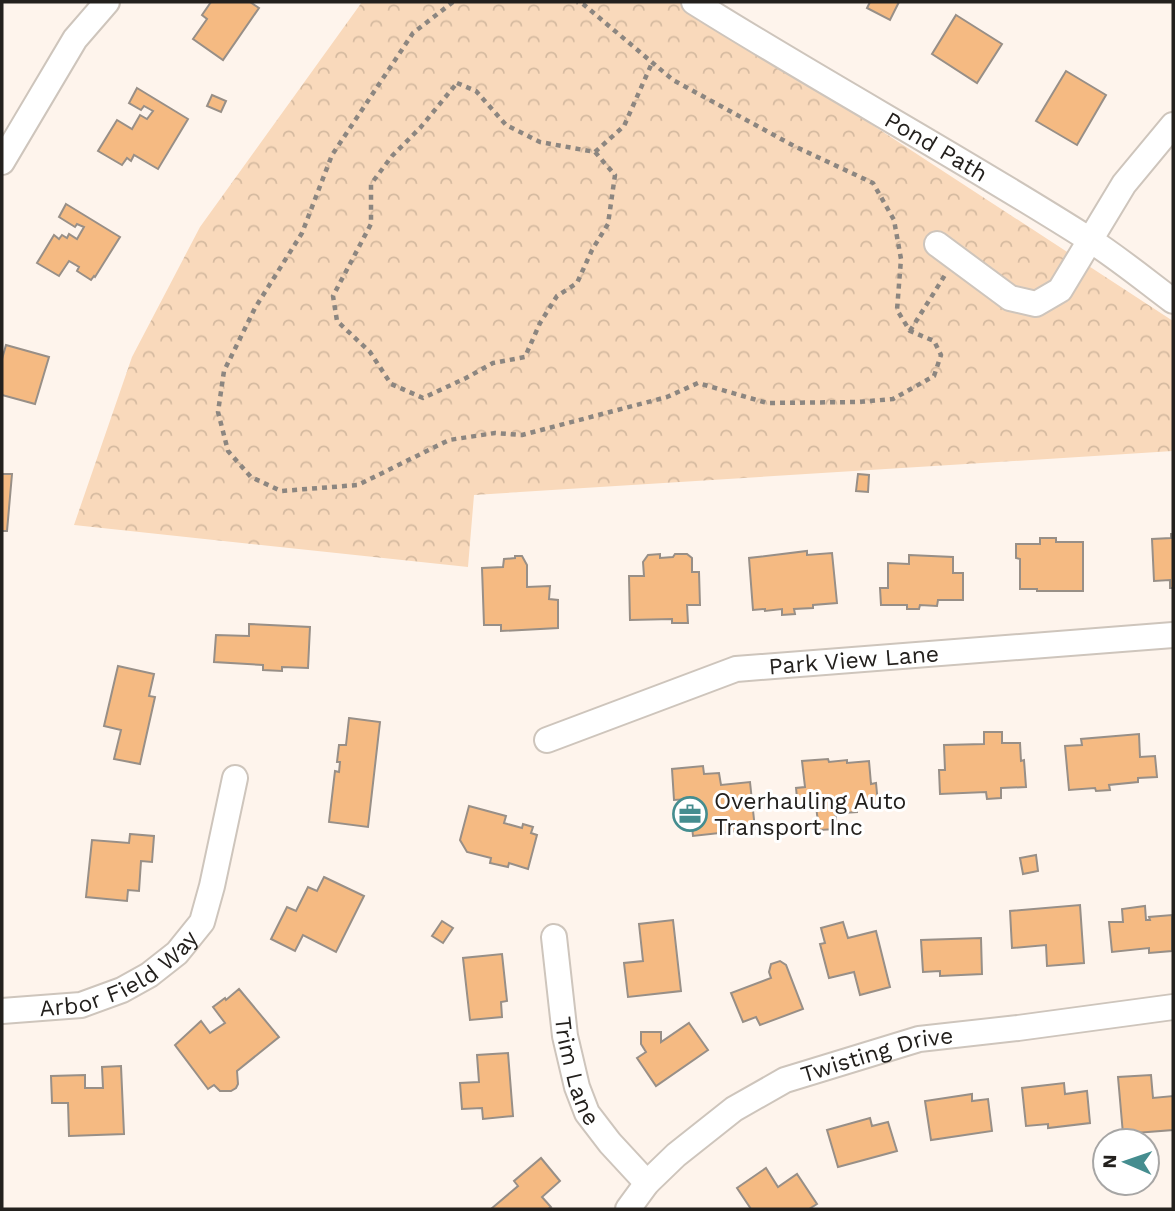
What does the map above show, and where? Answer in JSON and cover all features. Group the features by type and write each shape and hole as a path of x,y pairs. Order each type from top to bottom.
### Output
{"street":[{"path":"2,162 75,39 107,2"},
{"name":"Pond Path","path":"694,2 1089,240 1173,301"},
{"path":"946,251 1010,298 1036,304 1060,290 1124,184 1173,125"},
{"name":"Park View Lane","path":"547,740 736,669 1173,635"},
{"name":"Arbor Field Way","path":"2,1011 81,1005 122,990 149,975 177,953 202,922 235,778"},
{"name":"Trim Lane","path":"554,937 565,1036 587,1113 647,1183"},
{"name":"Twisting Drive","path":"628,1209 647,1183 676,1154 734,1109 785,1080 919,1039 1173,1007"}],"path":[{"path":"453,2 413,33 332,155 302,233 255,307 224,371 218,412 228,451 251,477 281,491 358,485 449,440 495,433 522,435 667,397 698,383 767,403 858,402 892,400 934,376 941,355 933,341 910,331 897,310 901,259 894,220 873,183 794,146 673,80 583,4 577,2"},
{"path":"595,152 624,126 652,63"},
{"path":"457,83 476,91 506,125 540,142 595,152 615,174 608,224 577,283 557,296 540,323 525,357 493,363 423,398 391,384 370,352 337,321 333,296 370,224 371,184 391,156 420,128 457,83"},
{"path":"910,331 946,251"}],"green space":[{"path":"362,2 684,2 1173,321 1173,451 474,495 468,567 74,525 132,357 200,227"}],"building":[{"path":"211,2 250,2 259,8 223,60 193,39 207,19 202,15"},
{"path":"870,2 899,2 890,20 867,8"},
{"path":"956,15 1002,44 977,83 932,54"},
{"path":"1066,71 1106,95 1077,145 1036,121"},
{"path":"137,88 188,119 158,169 134,155 131,161 127,158 122,165 98,151 117,120 132,129 140,115 147,119 153,111 144,106 141,110 129,103"},
{"path":"212,95 226,101 221,112 207,106"},
{"path":"66,204 120,237 91,280 77,271 79,267 69,261 59,276 37,263 54,235 59,239 62,235 67,238 69,234 77,239 84,227 77,224 75,227 59,217"},
{"path":"6,345 49,357 35,404 2,395 2,359"},
{"path":"2,474 12,474 7,531 2,531"},
{"path":"858,474 869,475 868,492 856,491"},
{"path":"1171,534 1173,588 1170,588 1170,580 1154,581 1152,539 1171,538"},
{"path":"1040,538 1056,538 1056,542 1083,542 1083,591 1020,589 1020,559 1016,558 1016,544 1040,544"},
{"path":"807,551 807,555 832,553 837,603 794,609 795,614 782,615 782,609 753,610 749,558"},
{"path":"660,554 660,558 687,554 692,558 692,572 699,572 700,605 687,605 688,623 672,623 672,619 630,620 629,576 644,576 643,562 648,555"},
{"path":"909,555 953,557 953,573 963,573 963,600 938,600 937,606 920,605 919,609 907,609 907,605 881,605 880,588 888,588 888,563 909,564"},
{"path":"522,556 527,565 527,587 550,586 549,599 558,600 558,628 501,631 501,625 484,625 482,568 503,567 504,559"},
{"path":"249,624 310,627 308,668 282,667 282,671 263,670 263,665 214,662 216,635 249,636"},
{"path":"118,666 154,674 149,696 155,697 140,764 114,759 121,730 104,726"},
{"path":"349,718 380,722 368,827 329,822 335,771 339,772 339,745 346,745"},
{"path":"984,732 1002,732 1002,743 1020,743 1026,787 1001,788 1001,798 987,799 986,792 940,794 939,770 945,770 944,745 984,744"},
{"path":"1139,734 1140,757 1155,756 1157,777 1138,778 1138,782 1109,785 1110,790 1069,790 1065,746 1082,745 1081,739"},
{"path":"828,759 829,762 847,760 847,763 869,761 871,784 876,783 878,804 857,807 857,812 844,813 844,809 835,810 837,829 819,830 816,806 798,808 796,788 805,787 802,761"},
{"path":"703,766 704,774 719,773 721,785 750,782 755,829 693,836 689,799 674,800 672,769"},
{"path":"469,806 506,816 504,823 522,828 523,824 533,827 531,833 537,835 528,869 509,863 508,867 490,863 491,858 467,852 460,840"},
{"path":"130,834 154,836 152,862 141,861 139,891 128,890 127,901 86,897 92,840 129,843"},
{"path":"1036,855 1038,871 1023,874 1020,858"},
{"path":"324,877 364,896 336,952 303,935 295,951 271,939 287,907 296,911 308,887 317,891"},
{"path":"1080,905 1084,963 1047,966 1046,945 1012,948 1010,911"},
{"path":"1145,906 1146,920 1150,920 1149,917 1172,915 1172,951 1149,953 1149,948 1112,952 1109,922 1123,922 1122,909"},
{"path":"673,920 681,991 628,997 624,963 643,961 639,924"},
{"path":"442,921 453,928 443,943 432,936"},
{"path":"843,922 848,938 876,931 890,987 860,995 854,972 829,978 820,944 825,943 821,928"},
{"path":"981,938 982,974 940,976 940,971 923,972 921,940"},
{"path":"502,954 507,1001 501,1002 502,1017 470,1020 463,958"},
{"path":"780,961 786,965 803,1009 760,1025 756,1017 743,1022 731,993 771,978 771,964"},
{"path":"239,989 279,1037 237,1071 236,1088 220,1091 214,1085 208,1089 175,1045 201,1021 210,1033 225,1023 213,1007"},
{"path":"689,1023 708,1050 656,1086 637,1058 646,1052 641,1044 641,1032 661,1032 661,1042"},
{"path":"508,1053 513,1116 483,1119 482,1108 462,1109 460,1083 479,1082 477,1055"},
{"path":"121,1066 124,1134 69,1136 68,1103 52,1103 51,1076 85,1075 85,1088 103,1088 102,1067"},
{"path":"1151,1075 1153,1098 1173,1096 1173,1130 1161,1131 1161,1127 1122,1127 1118,1077"},
{"path":"1064,1083 1065,1094 1087,1091 1090,1123 1048,1128 1048,1124 1026,1126 1022,1088"},
{"path":"972,1094 972,1101 988,1099 992,1131 931,1140 925,1101"},
{"path":"870,1118 872,1126 888,1122 897,1151 838,1167 827,1130"},
{"path":"541,1158 560,1181 542,1197 551,1207 491,1209 518,1186 514,1181"},
{"path":"766,1168 778,1187 797,1174 817,1204 809,1209 751,1209 737,1188"}],"place":[{"name":"Overhauling Auto Transport Inc","path":"690,814"}]}
